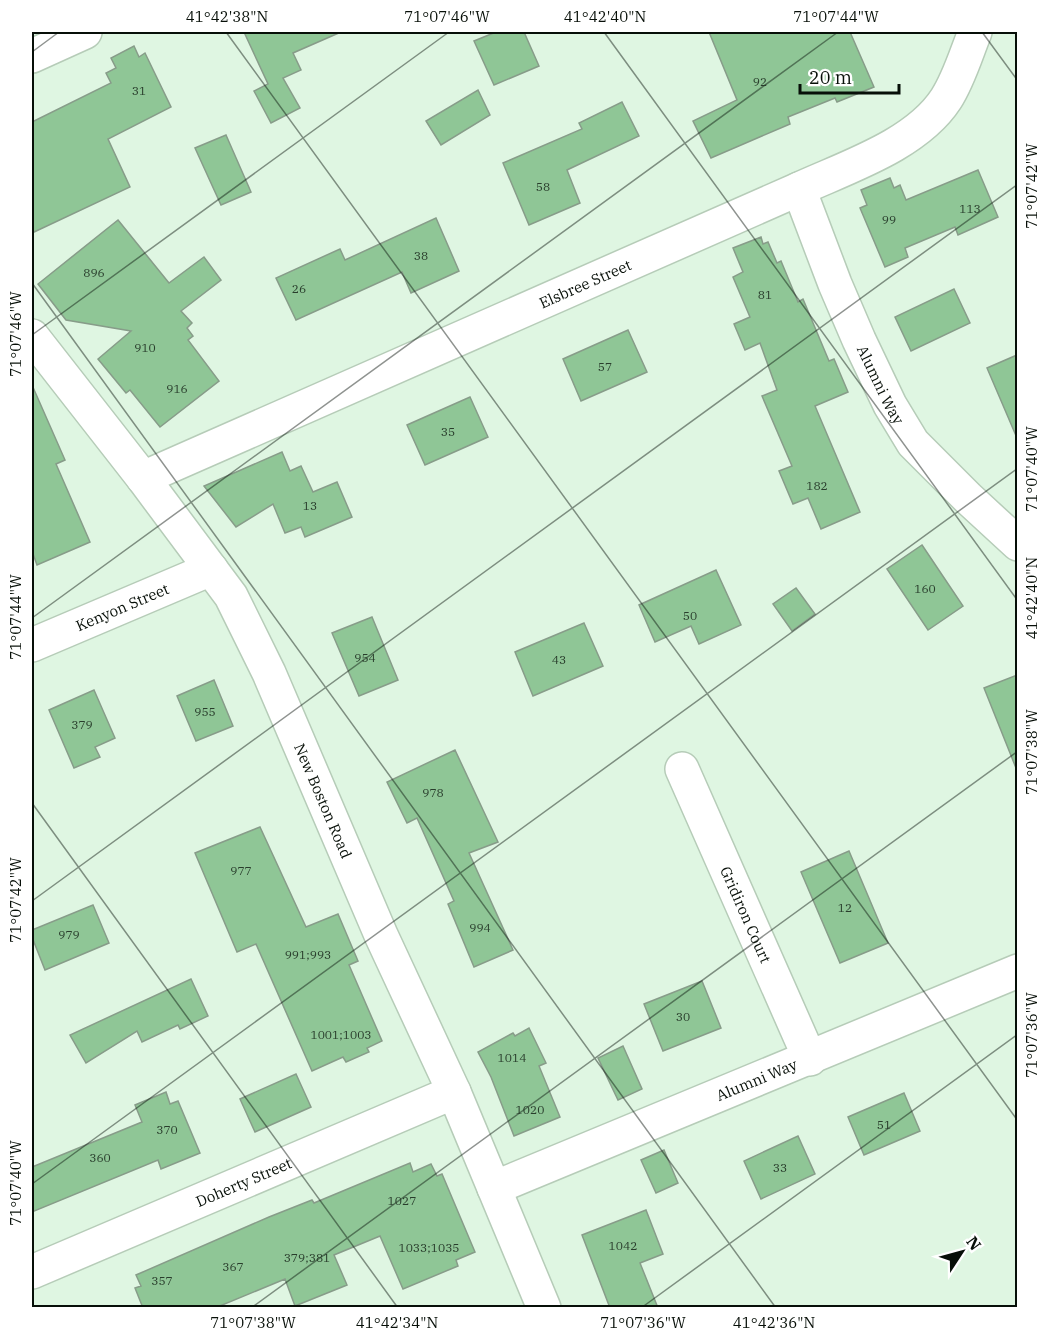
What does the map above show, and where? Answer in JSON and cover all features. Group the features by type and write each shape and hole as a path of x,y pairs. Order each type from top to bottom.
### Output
{"street":[{"path":"32,56 85,32"},
{"name":"Elsbree Street","path":"143,478 892,146 924,124 946,99 975,32"},
{"name":"Alumni Way","path":"799,189 859,340 890,405 913,443 1017,544"},
{"name":"New Boston Road","path":"32,336 143,478 231,596 269,673 381,935 454,1092 544,1308"},
{"name":"Kenyon Street","path":"32,645 211,568"},
{"name":"Gridiron Court","path":"682,769 810,1059"},
{"name":"Alumni Way","path":"495,1188 1017,971"},
{"name":"Doherty Street","path":"32,1272 454,1092"}],"building":[{"path":"244,32 341,32 293,53 301,70 283,78 300,108 271,123 254,91 268,84"},
{"path":"496,32 524,32 539,66 494,85 474,41"},
{"path":"709,32 850,32 874,87 837,102 835,98 788,117 790,124 711,158 693,121 737,100"},
{"path":"134,46 139,57 145,53 171,107 108,139 130,187 32,233 32,122 111,83 106,73 116,68 111,58"},
{"path":"478,90 490,115 441,145 426,121"},
{"path":"622,102 639,136 567,170 580,203 529,225 503,163 582,129 579,123"},
{"path":"226,135 251,192 221,205 195,148"},
{"path":"978,170 998,217 958,235 955,227 905,248 908,257 885,267 860,208 867,205 861,190 890,178 894,188 900,185 906,200"},
{"path":"436,218 459,271 411,293 402,272 296,320 276,278 340,249 345,260"},
{"path":"118,220 169,283 204,257 221,280 181,311 192,323 187,328 193,336 188,340 219,381 160,427 130,390 126,393 98,359 131,331 66,320 38,284"},
{"path":"761,237 763,244 768,242 777,263 781,261 798,302 803,299 829,361 834,359 848,392 815,406 860,512 821,529 808,498 793,504 779,471 792,466 762,396 777,390 760,343 745,350 734,324 750,317 733,277 743,272 733,248"},
{"path":"954,289 970,323 911,351 895,317"},
{"path":"628,330 647,372 581,401 563,359"},
{"path":"1017,355 1017,438 987,368"},
{"path":"32,385 65,460 56,464 90,542 37,565 32,551"},
{"path":"470,397 488,437 425,465 407,425"},
{"path":"282,452 290,471 301,466 313,492 337,482 352,517 305,537 301,527 285,533 273,504 236,527 204,486"},
{"path":"922,545 963,606 928,630 887,569"},
{"path":"716,570 741,625 699,644 691,626 655,642 639,605"},
{"path":"796,588 815,614 792,631 773,604"},
{"path":"372,617 398,680 359,696 332,633"},
{"path":"584,623 603,666 533,696 515,652"},
{"path":"1017,675 1017,768 1016,768 984,688"},
{"path":"214,680 233,726 196,741 177,696"},
{"path":"94,690 115,738 95,747 100,757 74,768 49,710"},
{"path":"455,750 498,842 469,853 513,950 474,967 448,904 454,901 417,818 407,823 387,782"},
{"path":"260,827 306,927 338,914 358,961 349,965 382,1041 367,1048 369,1052 346,1062 343,1057 312,1071 256,944 237,952 195,853"},
{"path":"849,851 888,943 840,963 801,872"},
{"path":"93,905 109,943 45,970 32,937 32,930"},
{"path":"191,979 208,1016 180,1029 178,1025 142,1042 137,1031 86,1063 70,1035"},
{"path":"702,981 721,1028 663,1051 644,1004"},
{"path":"529,1028 546,1063 539,1066 560,1117 514,1136 491,1077 478,1052 513,1033 515,1036"},
{"path":"623,1046 642,1089 618,1100 598,1058"},
{"path":"296,1074 311,1107 255,1132 240,1099"},
{"path":"166,1092 170,1104 178,1101 200,1153 161,1169 158,1160 32,1212 32,1167 142,1122 135,1105"},
{"path":"904,1093 920,1131 864,1155 848,1117"},
{"path":"798,1136 815,1174 761,1199 744,1161"},
{"path":"664,1150 678,1183 656,1193 641,1160"},
{"path":"410,1163 413,1172 431,1164 437,1176 442,1174 475,1252 456,1260 458,1266 403,1289 380,1236 334,1255 347,1285 295,1306 285,1279 215,1308 143,1308 135,1288 141,1286 136,1275 269,1217 312,1200 314,1203"},
{"path":"646,1210 663,1254 640,1263 658,1308 610,1308 582,1235"}]}
